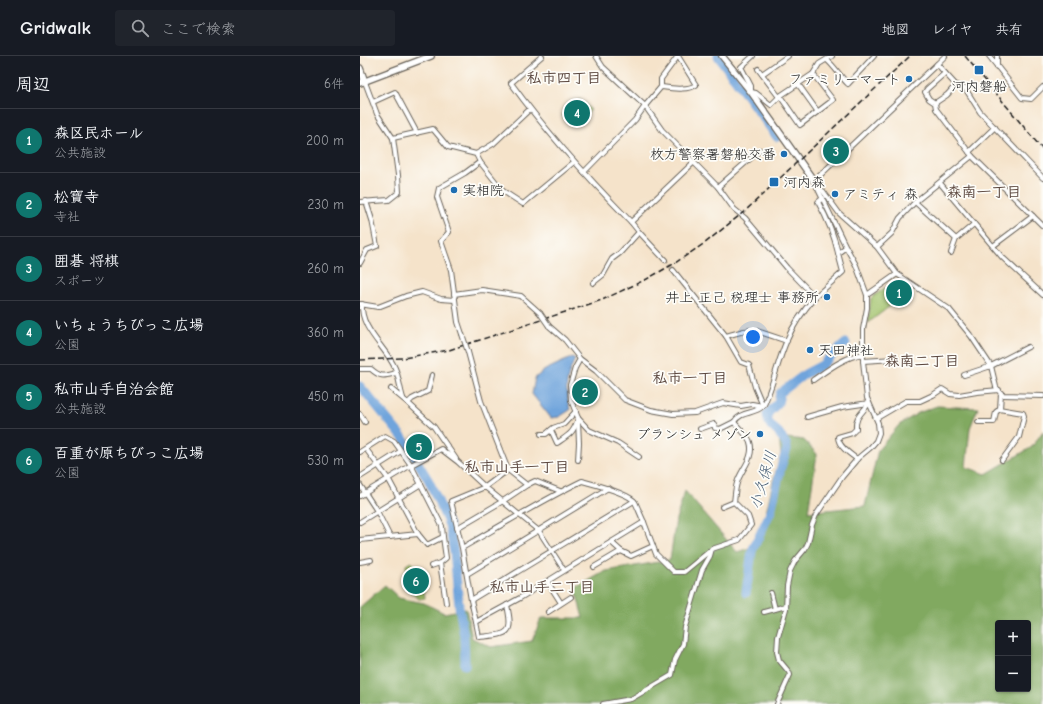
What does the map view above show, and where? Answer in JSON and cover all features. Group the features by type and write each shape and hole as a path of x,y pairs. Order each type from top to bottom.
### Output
{"street":[{"path":"362,82 431,56"},
{"path":"542,56 511,83 530,109 574,162 665,260"},
{"path":"596,56 603,67 645,106 662,130 718,187 734,209 745,218 787,268 815,297"},
{"path":"584,172 635,120 661,87 661,78 678,56 696,85 691,88 678,89 661,87"},
{"path":"722,56 751,92 814,181 856,266 867,295 867,308 863,329 863,361 867,398 877,418 879,433 876,441 857,459 842,477 816,515 808,543 795,561 790,571 787,586 786,606 778,637 777,652 779,660 790,675 777,704"},
{"path":"762,74 788,56"},
{"path":"751,92 756,93 771,105 813,74 819,64 832,56"},
{"path":"827,60 848,84 874,56"},
{"path":"814,181 945,56"},
{"path":"989,56 1022,98 1031,99 1043,87"},
{"path":"997,56 997,67"},
{"path":"751,92 751,86 741,67 752,57 754,62"},
{"path":"937,64 956,85 964,88 980,112 1043,178"},
{"path":"360,68 362,82 373,102 377,114 393,138 399,192 389,200 360,202"},
{"path":"758,69 800,126 833,100 813,74"},
{"path":"936,103 929,99 926,92 927,89 945,73"},
{"path":"798,84 818,112"},
{"path":"936,103 953,90 956,85"},
{"path":"373,102 395,92 417,133"},
{"path":"936,103 936,109 971,154 1043,226"},
{"path":"393,138 433,129 448,147 476,154 493,144 530,109"},
{"path":"877,247 892,233 900,218 915,202 940,183 971,154 995,127"},
{"path":"718,187 760,150"},
{"path":"476,154 480,162 503,191 523,204 574,162"},
{"path":"480,162 465,174 439,188 437,197 449,232 441,241 451,270 458,322 468,352 481,401 508,470 527,485"},
{"path":"631,222 693,163"},
{"path":"940,183 1002,257 1043,295"},
{"path":"818,189 823,191 839,213 877,247 897,274 949,309 971,336 991,366 996,387 1002,395 1043,396"},
{"path":"700,429 714,424 715,428 720,429 734,422 745,413 756,411 763,406 787,341 799,315 815,297 843,272 836,241 818,202 823,198"},
{"path":"360,260 367,250 377,246 372,220 366,201"},
{"path":"915,202 956,238"},
{"path":"993,246 1033,216"},
{"path":"951,253 956,238 974,224"},
{"path":"593,283 603,275 612,259 620,253 640,232"},
{"path":"838,253 846,247"},
{"path":"673,270 726,336 730,346 741,362 750,365 755,387 763,406"},
{"path":"867,295 897,274"},
{"path":"454,294 482,290 521,296 540,313 580,359 596,371 625,400 651,410 673,414 695,413 723,403 741,406 752,404 763,406"},
{"path":"402,398 396,373 391,362 373,337 361,310 361,304 378,307 406,296 422,292 441,299 455,300"},
{"path":"726,336 754,330 787,341"},
{"path":"964,374 991,366 1028,347"},
{"path":"813,380 832,367 853,356 863,354"},
{"path":"578,460 580,430 576,411 571,400 570,385 575,368 580,359"},
{"path":"863,361 894,359"},
{"path":"360,369 371,369 377,375 382,376 396,373"},
{"path":"408,404 412,398 428,391 432,375"},
{"path":"390,389 434,427 458,462"},
{"path":"877,418 906,401 920,401 933,396 942,389 950,394 959,395 977,392 1000,392"},
{"path":"978,422 994,422 996,412 999,409 1000,392"},
{"path":"807,417 842,407 869,403"},
{"path":"857,459 846,451 838,440 838,437 852,433 856,429 855,422 857,418 869,403"},
{"path":"999,409 1023,413 1024,416 1019,437 1002,460"},
{"path":"541,434 546,434 564,424 576,411"},
{"path":"360,414 365,422"},
{"path":"551,430 558,443 572,433 578,418"},
{"path":"578,418 590,430 618,443 639,457"},
{"path":"734,422 750,441 752,450 750,460 744,466 736,485 734,502"},
{"path":"360,452 386,436 394,441 411,465 442,526 446,558 440,563 431,566"},
{"path":"366,449 388,480 418,534 427,545 443,537"},
{"path":"360,496 411,465 441,449 539,531 564,570"},
{"path":"360,476 401,451"},
{"path":"507,605 511,621 508,630 504,634 479,636 470,600 467,574 451,501 485,487 508,470"},
{"path":"457,528 534,481 560,491"},
{"path":"462,548 560,491 582,481 608,488 630,497 634,501 644,522 656,554 674,572 684,572 712,549 739,540 751,525 748,516 734,502"},
{"path":"360,522 421,484"},
{"path":"360,485 377,511 390,537"},
{"path":"467,574 608,488"},
{"path":"470,600 634,501"},
{"path":"722,507 734,502"},
{"path":"476,622 507,605 644,522"},
{"path":"360,539 418,534"},
{"path":"611,542 621,551 631,556 652,546"},
{"path":"603,704 631,699 672,675 675,660 683,644 685,627 702,570 710,556 712,549"},
{"path":"594,567 621,551"},
{"path":"360,562 370,560"},
{"path":"440,563 446,602"},
{"path":"547,581 561,603"},
{"path":"771,594 775,609"},
{"path":"548,612 571,597"},
{"path":"764,612 786,606"}],"green space":[{"path":"580,99 591,110 583,118 570,124 562,115"},
{"path":"885,288 894,303 868,323 871,298"},
{"path":"937,406 978,408 970,428 966,467 986,474 1032,447 1043,431 1043,704 360,704 360,607 385,585 399,598 424,603 444,613 466,609 472,638 491,647 532,641 541,618 583,618 575,588 606,571 670,560 676,519 685,491 737,552 759,545 773,481 781,455 779,437 804,440 817,454 808,512 865,506 878,450 899,425 918,413"},
{"path":"411,562 420,569 425,598 419,599 411,592 406,565"}],"water":[{"path":"573,357 575,359 569,373 567,384 567,395 570,410 559,417 551,418 532,394 535,378 545,370"}],"waterway":[{"name":"小久保川","path":"718,56 777,137"},
{"name":"小久保川","path":"746,593 752,551 771,511 781,467 787,449 786,444 779,433 768,421 767,414 778,403 780,393 805,374 822,365 846,343"},
{"path":"360,386 403,438 429,481 449,525 454,552 459,606 464,636 465,665"}],"tunnel":[{"path":"665,260 673,270"}],"railway":[{"path":"360,360 403,358 449,350 602,300 647,279 705,243 745,211 910,56"},
{"path":"965,56 1043,150"}],"place":[{"name":"河内磐船","path":"979,70"},
{"name":"ファミリーマート","path":"909,79"},
{"name":"いちょうちびっこ広場","path":"577,113"},
{"name":"囲碁 将棋","path":"836,151"},
{"name":"枚方警察署磐船交番","path":"784,154"},
{"name":"河内森","path":"774,182"},
{"name":"実相院","path":"454,190"},
{"name":"アミティ 森","path":"835,194"},
{"name":"森区民ホール","path":"899,293"},
{"name":"井上 正己 税理士 事務所","path":"827,297"},
{"name":"天田神社","path":"810,350"},
{"name":"松寶寺","path":"585,392"},
{"name":"ブランシュ メゾン","path":"760,434"},
{"name":"私市山手自治会館","path":"419,447"},
{"name":"百重が原ちびっこ広場","path":"416,581"}],"district":[{"name":"私市四丁目","path":"564,78"},
{"name":"森南一丁目","path":"984,192"},
{"name":"森南二丁目","path":"922,361"},
{"name":"私市一丁目","path":"690,378"},
{"name":"私市山手一丁目","path":"517,467"},
{"name":"私市山手二丁目","path":"542,587"}]}
